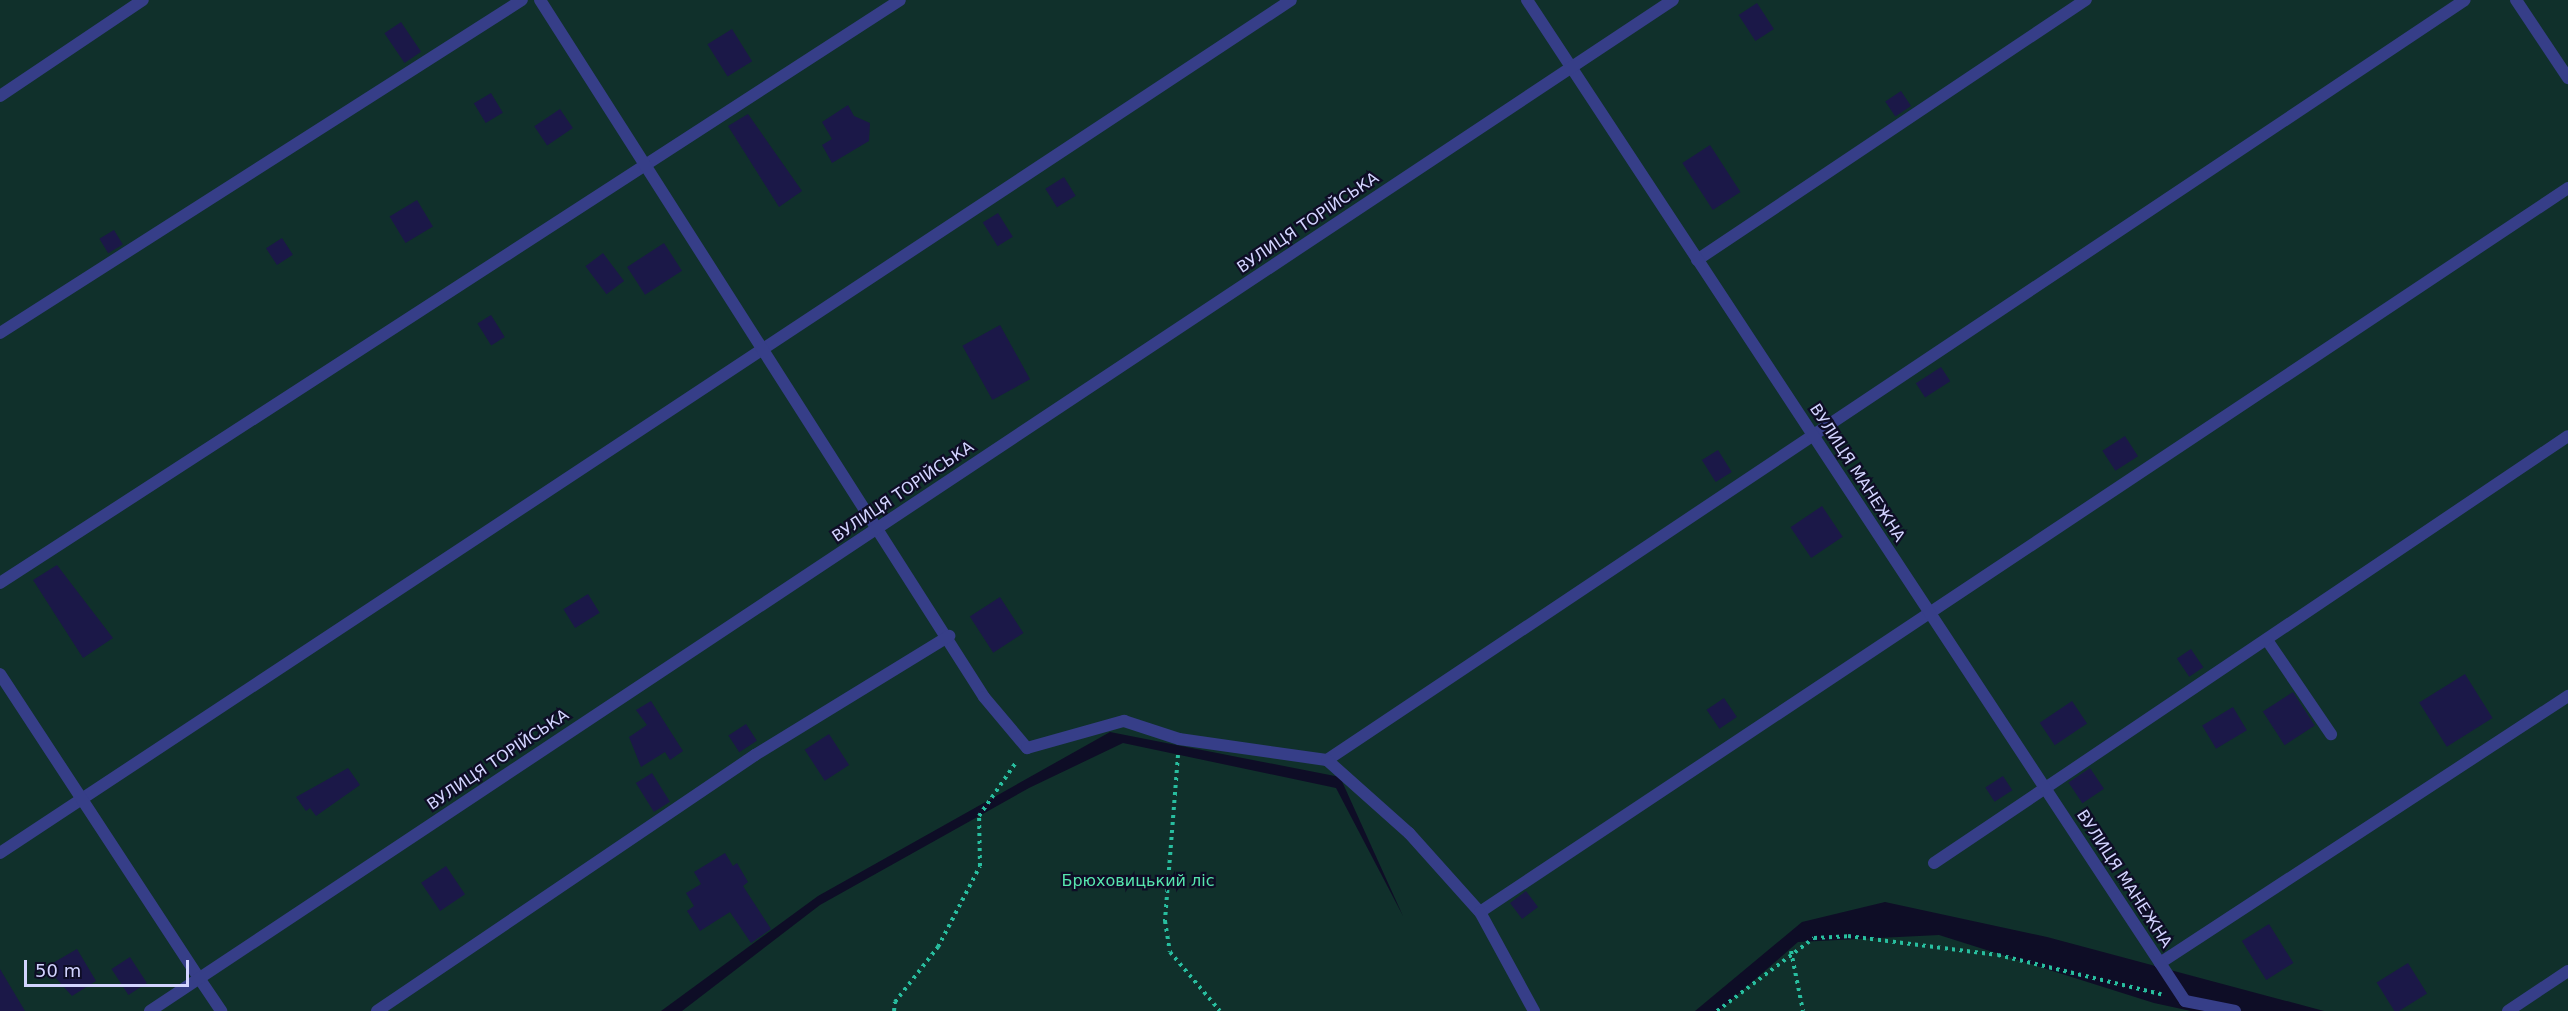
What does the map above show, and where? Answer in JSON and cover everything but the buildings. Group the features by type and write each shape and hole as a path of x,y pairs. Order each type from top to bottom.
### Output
{"street":[{"path":"0,96 143,0"},
{"path":"0,333 522,0"},
{"path":"540,0 765,347 877,528 949,636 984,697 1027,748 1124,721 1179,739 1327,760 1410,833 1480,912 1534,1011"},
{"path":"0,583 648,166 900,0"},
{"path":"0,853 1291,0"},
{"name":"ВУЛИЦЯ МАНЕЖНА","path":"1527,0 2185,1001"},
{"name":"ВУЛИЦЯ ТОРІЙСЬКА","path":"150,1011 1673,0"},
{"path":"1698,260 2086,0"},
{"path":"1327,760 2465,0"},
{"path":"2516,0 2568,78"},
{"path":"1480,912 1929,611 2568,188"},
{"path":"1934,863 2568,436"},
{"path":"377,1011 755,755 949,636"},
{"path":"2267,640 2331,734"},
{"path":"0,674 221,1011"},
{"path":"2160,963 2568,696"},
{"path":"2508,1011 2568,971"},
{"path":"2185,1001 2235,1011"}],"path":[{"path":"1179,739 1165,921 1170,952 1220,1011"},
{"path":"894,1011 895,1002 938,947 980,866 979,816 1027,748"},
{"path":"1717,1011 1791,951 1814,938 1901,941 2111,978 2185,1001"},
{"path":"1791,951 1803,1011"}],"green space":[{"name":"Брюховицький ліс","path":"0,0 2568,0 2568,1011 2324,1011 2047,937 1885,902 1802,922 1695,1011 682,1011 820,905 1029,788 1123,743 1336,788 1403,916 1340,777 1110,732 818,896 661,1011 0,1011"},
{"path":"1939,935 2154,1003 2191,1011 1719,1011 1798,942"}]}
